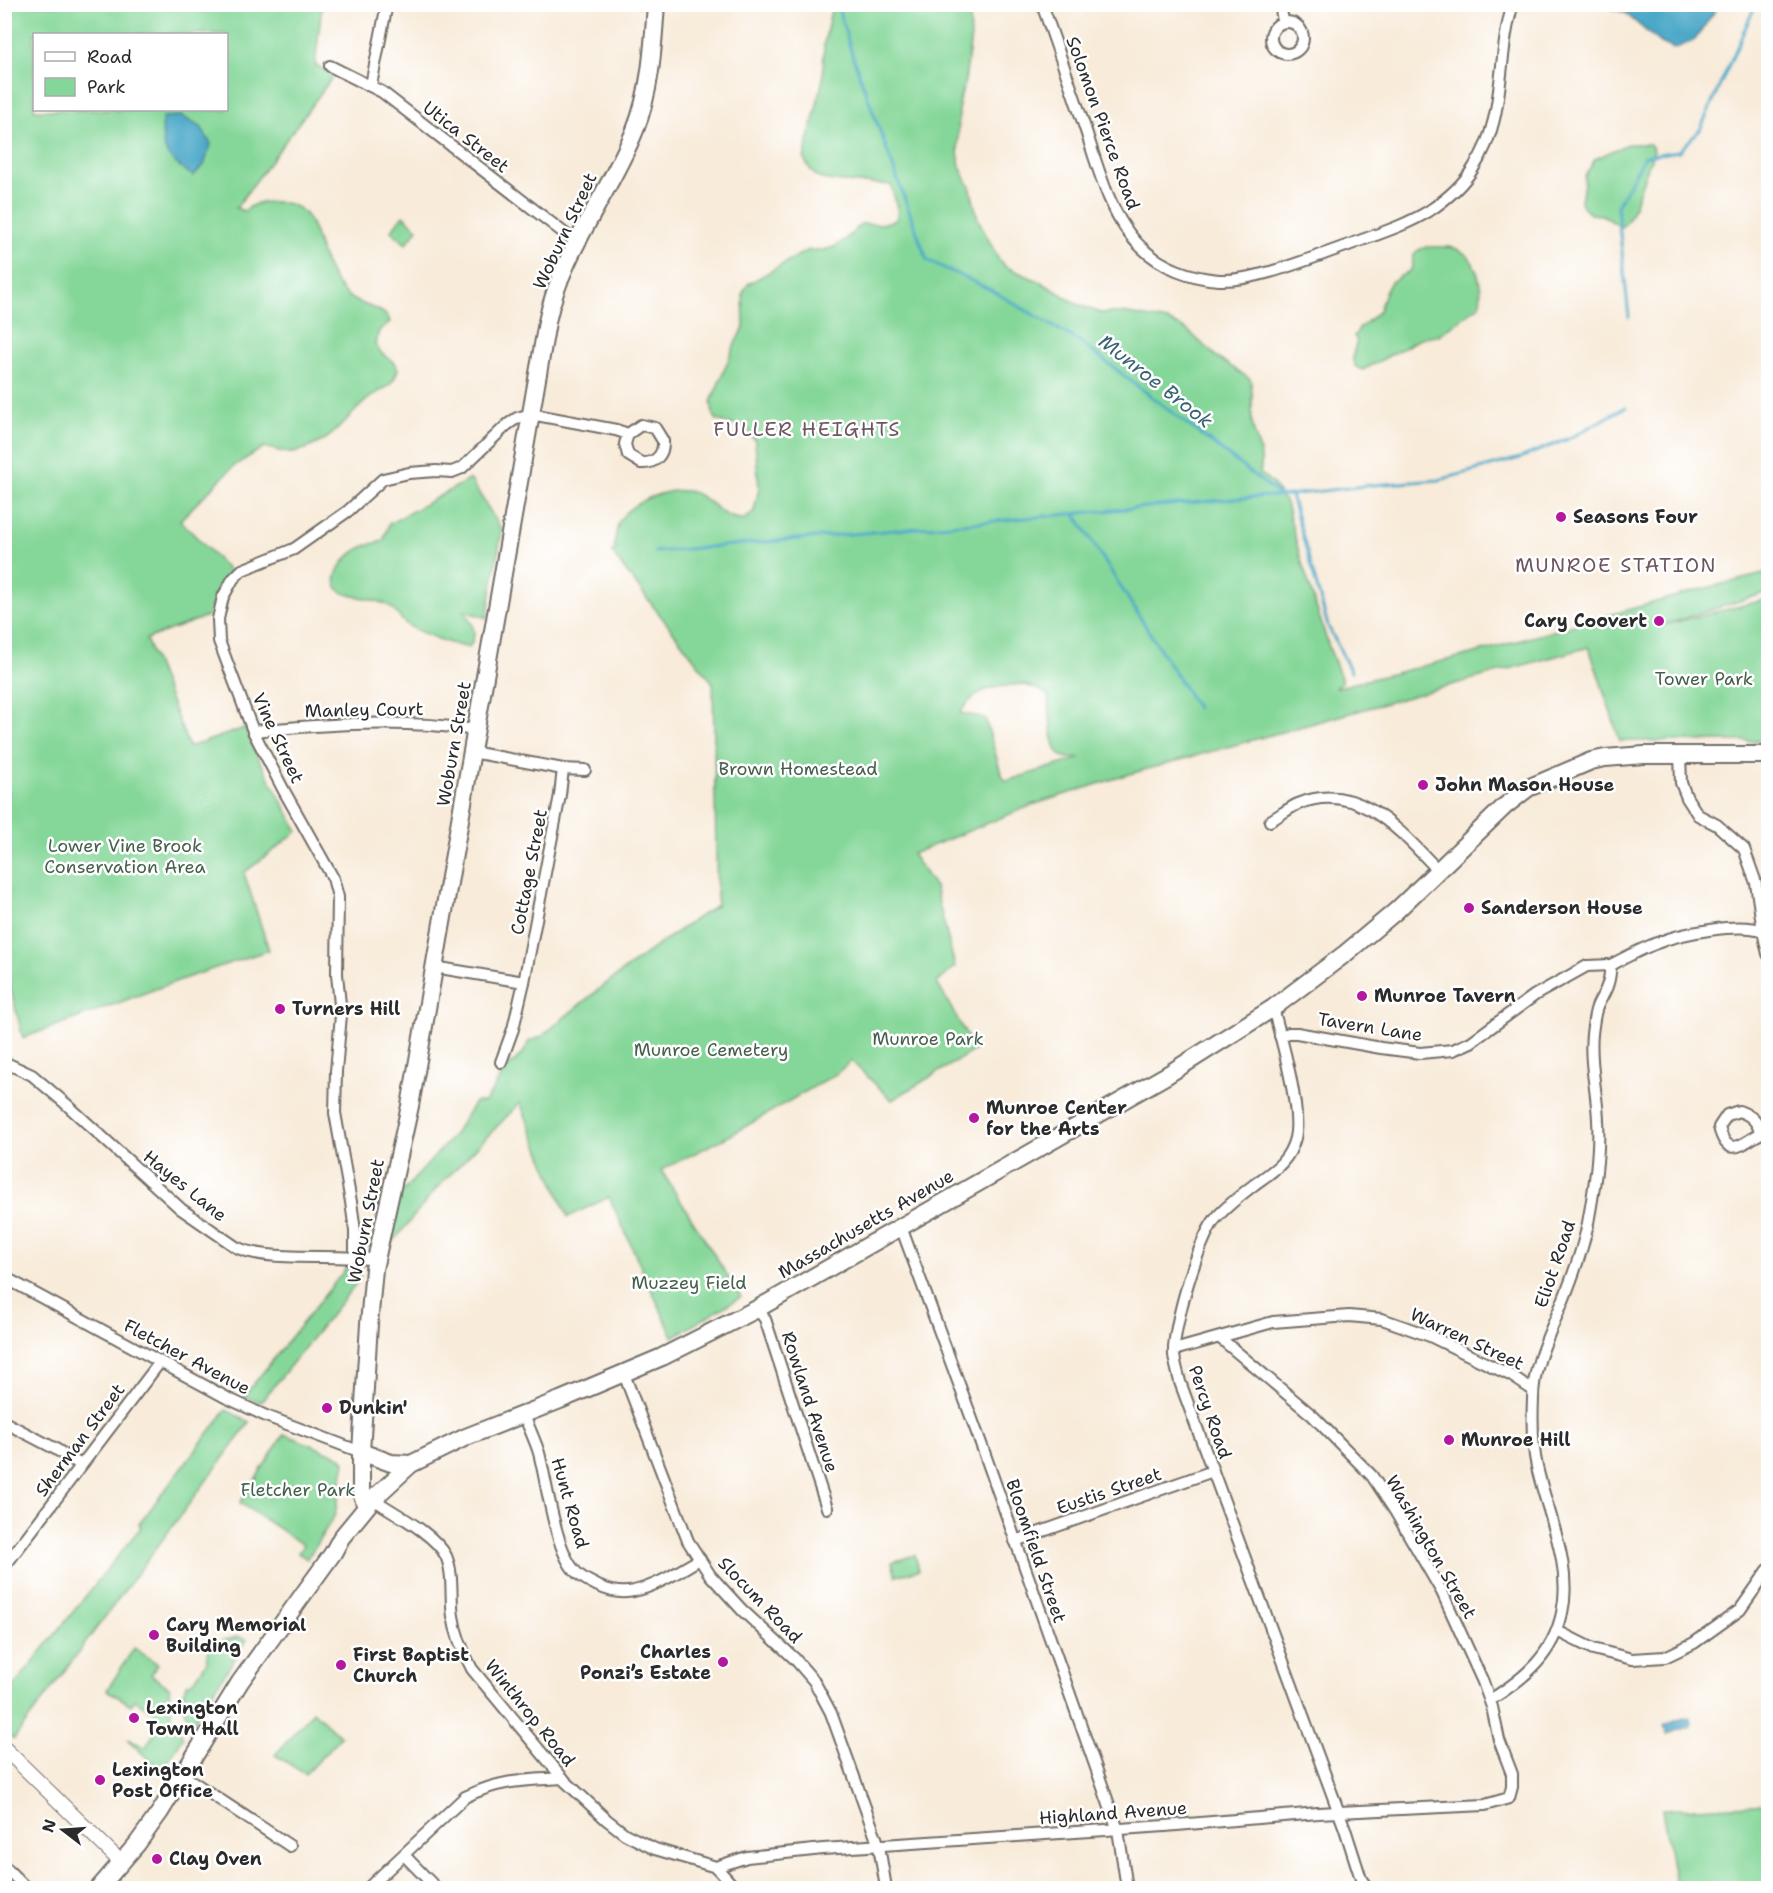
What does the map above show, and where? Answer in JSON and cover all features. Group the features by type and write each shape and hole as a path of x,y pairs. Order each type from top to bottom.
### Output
{"main road":[{"name":"Woburn Street","path":"370,1503 361,1491 361,1452 369,1317 376,1260 410,1108 549,313 557,285 629,143 644,104 650,74 656,4"},
{"name":"Massachusetts Avenue","path":"99,1888 150,1827 184,1776 240,1682 333,1553 341,1538 370,1503 411,1464 466,1437 662,1357 757,1309 1167,1075 1274,1008 1382,923 1505,806 1528,788 1591,761 1605,758 1768,755"},
{"path":"361,1452 391,1463 411,1464"}],"street":[{"path":"370,85 387,4"},
{"name":"Solomon Pierce Road","path":"1042,4 1106,187 1124,228 1141,248 1165,265 1192,276 1221,280 1245,278 1280,268 1405,225 1430,210 1461,185 1476,165 1494,122 1504,42 1512,4"},
{"path":"1280,4 1283,21"},
{"name":"Utica Street","path":"330,66 382,92 577,243"},
{"path":"531,414 628,434"},
{"name":"Vine Street","path":"355,1256 353,1215 335,1113 341,1016 337,974 338,897 333,878 253,731 219,641 218,619 223,597 233,579 242,570 294,549 348,511 383,479 409,473 452,472 462,468 507,425 517,418 531,414"},
{"name":"Manley Court","path":"253,731 334,724 378,723 476,730"},
{"path":"472,752 563,769 585,770"},
{"path":"1680,755 1681,783 1698,815 1717,825 1744,849 1756,883 1768,954"},
{"name":"Cottage Street","path":"501,1062 513,1029 524,982 563,769"},
{"path":"1270,821 1298,804 1318,799 1344,798 1365,805 1388,822 1438,870"},
{"path":"1611,965 1659,942 1687,934 1738,927 1750,927 1763,931"},
{"name":"Tavern Lane","path":"1280,1036 1297,1032 1420,1053 1453,1050 1471,1042 1535,995 1587,966 1611,965"},
{"name":"Eliot Road","path":"1490,1700 1517,1683 1535,1667 1557,1631 1563,1611 1565,1590 1561,1560 1536,1465 1533,1436 1534,1376 1580,1255 1588,1223 1597,1157 1599,1120 1592,1066 1592,1033 1596,1008 1608,984 1611,965"},
{"path":"434,967 524,982"},
{"name":"Percy Road","path":"1274,1008 1296,1115 1296,1136 1289,1155 1276,1170 1254,1185 1216,1218 1205,1238 1183,1300 1175,1330 1174,1350 1180,1382 1345,1829 1361,1879 1367,1888"},
{"name":"Hayes Lane","path":"4,1062 32,1075 181,1209 236,1247 280,1255 355,1256 376,1260"},
{"name":"Bloomfield Street","path":"901,1227 1016,1541 1118,1830 1127,1888"},
{"name":"Fletcher Avenue","path":"4,1277 248,1408 361,1452"},
{"name":"Rowland Avenue","path":"757,1309 765,1319 827,1508"},
{"name":"Warren Street","path":"1174,1350 1273,1323 1349,1316 1382,1319 1430,1336 1512,1376 1533,1390"},
{"name":"Washington Street","path":"1220,1338 1313,1416 1372,1476 1395,1511 1442,1592 1490,1700 1499,1740 1512,1774 1510,1793"},
{"name":"Sherman Street","path":"4,1567 160,1362"},
{"name":"Slocum Road","path":"624,1374 688,1541 710,1575 742,1610 795,1659 814,1681 831,1713 879,1845 886,1888"},
{"name":"Hunt Road","path":"524,1415 538,1450 562,1545 575,1571 605,1589 633,1592 653,1585 700,1559"},
{"path":"4,1422 81,1465"},
{"name":"Eustis Street","path":"1016,1541 1213,1471"},
{"name":"Winthrop Road","path":"370,1503 434,1541 446,1556 455,1628 460,1647 472,1669 563,1778 625,1834 656,1849 716,1867"},
{"path":"1557,1631 1593,1649 1632,1659 1665,1657 1694,1643 1740,1610 1768,1570"},
{"path":"4,1748 122,1863"},
{"path":"184,1776 290,1846"},
{"path":"368,1888 465,1797 485,1787 512,1781 563,1778"},
{"name":"Highland Avenue","path":"716,1867 747,1857 879,1845 1118,1830 1338,1812 1485,1806 1509,1798 1510,1793"},
{"path":"404,1855 436,1888"},
{"path":"4,1866 26,1888"},
{"path":"716,1867 735,1888"}],"green space":[{"name":"Lower Vine Brook Conservation Area","path":"4,5 322,5 315,65 334,75 236,208 244,211 259,203 277,202 289,204 305,214 314,229 323,257 341,288 353,300 383,313 390,322 379,331 375,344 398,369 390,384 367,400 333,434 294,453 264,447 234,466 180,520 232,574 215,593 208,616 146,639 189,747 245,728 255,752 298,831 244,873 269,950 23,1038 4,964"},
{"path":"832,5 969,5 971,36 965,81 959,102 958,151 960,167 970,187 978,219 999,260 1006,267 1041,282 1077,304 1101,313 1123,313 1168,321 1187,330 1218,358 1250,379 1252,422 1260,453 1260,473 1273,484 1286,503 1300,556 1341,678 1341,683 1335,688 1479,652 1698,590 1768,573 1768,592 1660,626 1768,599 1768,741 1620,741 1589,647 1126,775 1035,804 912,854 935,887 955,967 937,983 975,1050 892,1100 851,1061 836,1074 729,1136 661,1170 741,1297 673,1337 609,1197 568,1217 520,1103 437,1188 387,1249 397,1198 453,1136 475,1102 485,1102 506,1069 524,1052 529,1041 541,1037 627,968 717,905 713,683 612,551 617,549 614,545 617,527 624,514 643,501 666,492 688,491 697,494 724,514 737,519 745,519 754,511 759,488 755,441 747,429 717,420 713,414 711,402 737,339 744,328 743,293 748,284 799,255 809,250 834,247 861,224 881,224 896,220 898,212 891,185 824,180 810,170 804,159 823,79 824,44","holes":["1022,684 1048,695 1053,738 1058,752 1066,758 1081,758 1006,781 1001,773 985,718 960,713 973,698 994,687"]},
{"path":"1627,144 1650,144 1654,150 1632,212 1627,222 1621,227 1602,215 1590,214 1581,202 1585,176 1595,159"},
{"path":"403,215 418,229 406,244 391,231"},
{"path":"1426,247 1460,250 1469,258 1479,278 1481,293 1479,306 1439,335 1422,338 1363,370 1358,368 1353,362 1357,341 1354,336 1379,311 1391,282 1411,270 1415,253"},
{"path":"470,479 502,530 487,618 464,611 472,624 474,633 469,647 446,642 417,630 405,623 384,603 340,591 335,580 339,568 352,553 366,545 383,541 389,524"},
{"path":"348,1266 361,1268 359,1280 261,1402 244,1396"},
{"path":"226,1410 250,1422 14,1739 5,1733 5,1697 141,1527 139,1524"},
{"name":"Fletcher Park","path":"284,1434 341,1457 345,1462 335,1515 307,1559 298,1553 303,1545 240,1503"},
{"path":"915,1555 919,1570 896,1576 892,1562"},
{"path":"238,1637 247,1640 192,1724 183,1705 186,1684 194,1681 207,1662 207,1655 212,1646"},
{"path":"134,1648 158,1664 151,1675 170,1688 171,1715 183,1737 165,1767 159,1769 128,1740 145,1748 160,1724 157,1721 158,1715 135,1700 131,1705 107,1690"},
{"path":"313,1711 341,1737 305,1774 275,1755"},
{"path":"1768,1804 1768,1888 1676,1888 1662,1810"}],"water":[{"path":"1602,5 1719,5 1695,40 1674,49 1659,42 1625,13"},
{"path":"181,116 201,127 211,144 204,165 193,176 170,158 162,138 163,117"},
{"path":"1689,1717 1692,1726 1667,1734 1664,1725"}],"waterway":[{"name":"Munroe Brook","path":"843,4 839,11 853,57 927,260 989,289 1079,341 1281,496 1439,480 1520,458 1570,438 1626,407"},
{"name":"Munroe Brook","path":"1629,317 1617,206 1645,156 1679,151 1700,130 1756,4"},
{"path":"1291,495 1328,626 1351,672"},
{"path":"655,552 1281,496"},
{"path":"1075,514 1197,708"}],"place":[{"name":"Seasons Four","path":"1561,517"},
{"name":"Cary Coovert","path":"1659,621"},
{"name":"John Mason House","path":"1423,785"},
{"name":"Sanderson House","path":"1469,908"},
{"name":"Munroe Tavern","path":"1362,996"},
{"name":"Turners Hill","path":"280,1009"},
{"name":"Munroe Center for the Arts","path":"974,1118"},
{"name":"Dunkin'","path":"327,1408"},
{"name":"Munroe Hill","path":"1449,1440"},
{"name":"Cary Memorial Building","path":"154,1635"},
{"name":"Charles Ponzi’s Estate","path":"723,1662"},
{"name":"First Baptist Church","path":"341,1665"},
{"name":"Lexington Town Hall","path":"134,1718"},
{"name":"Lexington Post Office","path":"100,1780"},
{"name":"Clay Oven","path":"157,1859"}],"district":[{"name":"FULLER HEIGHTS","path":"807,429"},
{"name":"MUNROE STATION","path":"1616,565"}],"park label":[{"name":"Tower Park","path":"1704,679"},
{"name":"Brown Homestead","path":"798,769"},
{"name":"Munroe Park","path":"928,1039"},
{"name":"Munroe Cemetery","path":"711,1050"},
{"name":"Muzzey Field","path":"689,1283"}]}
